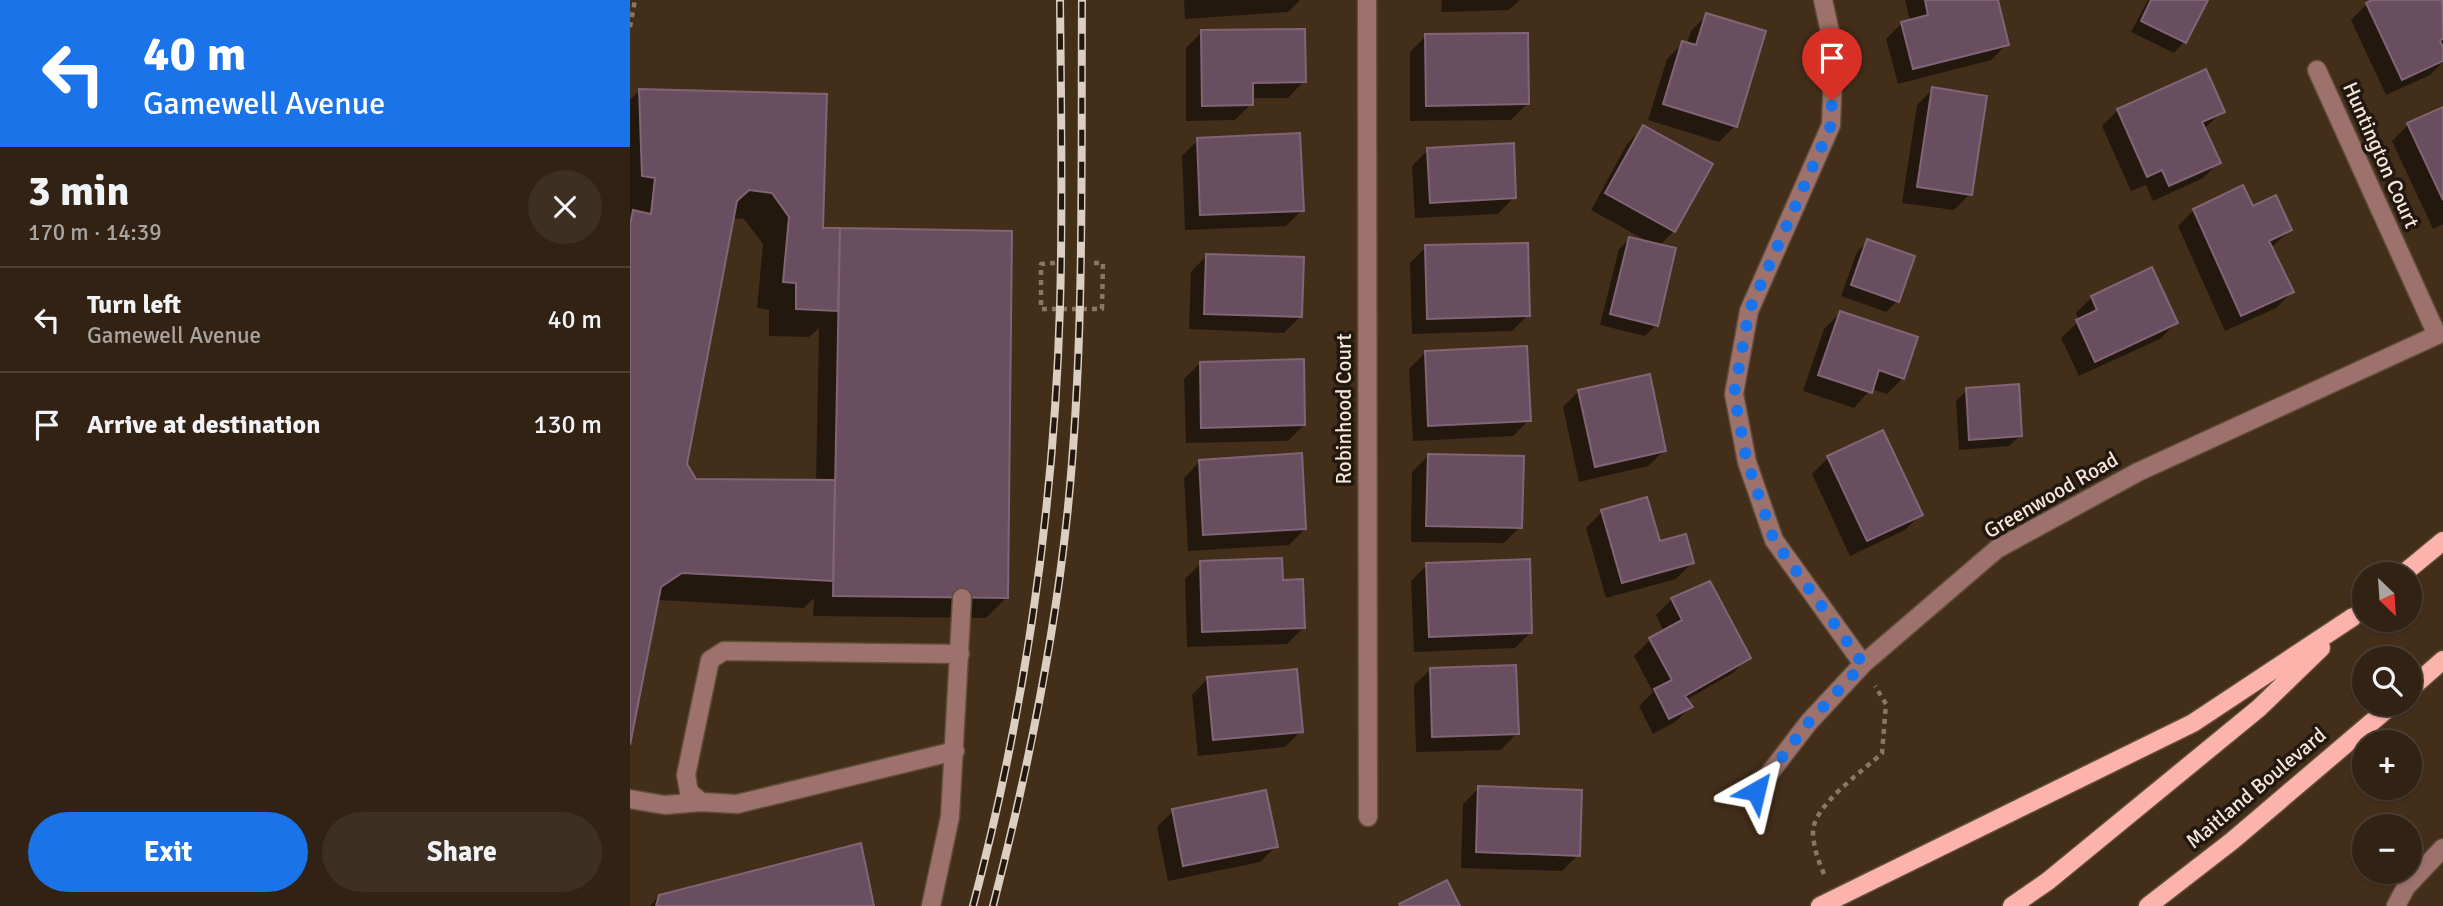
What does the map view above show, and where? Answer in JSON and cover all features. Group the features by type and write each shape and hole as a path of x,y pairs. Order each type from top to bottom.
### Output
{"main road":[{"path":"2418,562 2443,541"},
{"path":"1820,906 2193,723 2352,616"},
{"path":"2012,906 2059,872 2259,708 2352,618"},
{"path":"2422,678 2443,660"},
{"name":"Maitland Boulevard","path":"2148,906 2232,841 2379,716"}],"street":[{"name":"Robinhood Court","path":"1367,0 1368,817"},
{"path":"1823,0 1834,51 1831,125 1749,311 1734,394 1747,462 1774,540 1863,664"},
{"name":"Huntington Court","path":"2317,70 2437,335"},
{"name":"Greenwood Road","path":"1756,791 1809,722 1863,664 1997,549 2138,472 2437,335"},
{"path":"931,906 950,817 962,598"},
{"path":"701,802 689,792 686,775 710,660 724,651 960,654"},
{"path":"630,799 665,805 701,802 737,804 955,751"},
{"path":"2396,906 2406,887 2443,848"}],"path":[{"path":"630,27 635,0"},
{"path":"1055,263 1041,264 1041,309 1102,309 1103,263 1089,263"},
{"path":"1824,874 1816,856 1813,829 1823,807 1882,753 1886,704 1863,664"}],"building":[{"path":"1925,0 1998,0 2009,45 1913,69 1901,22 1928,15"},
{"path":"2151,0 2208,0 2186,43 2141,21"},
{"path":"2372,0 2442,0 2443,39 2440,40 2443,61 2402,80 2366,3"},
{"path":"1706,13 1766,31 1737,127 1663,104 1682,41 1696,45"},
{"path":"1305,29 1306,82 1253,83 1253,105 1202,106 1201,30"},
{"path":"1528,33 1529,104 1426,106 1425,34"},
{"path":"2206,69 2225,112 2202,122 2221,163 2169,186 2162,170 2147,177 2117,109"},
{"path":"1932,87 1987,96 1972,195 1917,187"},
{"path":"639,89 827,94 823,228 840,228 838,311 796,309 796,283 783,282 789,217 772,193 749,190 737,201 687,464 696,479 835,480 833,581 682,573 661,587 630,745 630,225 633,210 651,214 655,178 642,176"},
{"path":"2443,107 2443,200 2407,123"},
{"path":"1643,125 1713,164 1675,232 1605,193"},
{"path":"1300,133 1304,211 1200,215 1197,138"},
{"path":"1514,143 1516,198 1430,203 1427,148"},
{"path":"2243,185 2253,206 2276,195 2292,230 2269,241 2294,292 2241,316 2193,209"},
{"path":"840,228 1012,231 1008,598 833,596"},
{"path":"1629,237 1676,248 1658,326 1610,314"},
{"path":"1867,239 1915,256 1899,302 1851,285"},
{"path":"1528,243 1530,316 1427,319 1425,245"},
{"path":"1206,254 1304,257 1302,317 1204,314"},
{"path":"2152,267 2178,323 2095,362 2076,320 2097,310 2091,296"},
{"path":"1840,311 1918,337 1904,379 1879,370 1872,393 1818,375"},
{"path":"1527,346 1531,421 1428,426 1425,351"},
{"path":"1304,359 1305,425 1201,428 1200,362"},
{"path":"1650,374 1666,451 1595,467 1578,390"},
{"path":"2019,384 2022,436 1969,440 1966,388"},
{"path":"1883,430 1923,515 1867,541 1827,456"},
{"path":"1302,453 1306,529 1203,535 1199,460"},
{"path":"1428,454 1524,456 1522,528 1426,526"},
{"path":"1647,497 1660,541 1686,534 1694,563 1622,583 1601,510"},
{"path":"1282,558 1283,580 1303,579 1305,628 1202,632 1200,561"},
{"path":"1530,559 1532,633 1429,637 1426,563"},
{"path":"1710,581 1751,658 1685,696 1693,707 1669,719 1654,689 1672,680 1649,638 1682,620 1671,598"},
{"path":"1516,665 1519,734 1432,737 1430,668"},
{"path":"1297,669 1303,732 1213,740 1207,677"},
{"path":"1478,786 1582,790 1580,856 1476,852"},
{"path":"1266,790 1278,847 1183,866 1172,809"},
{"path":"861,843 874,906 656,906 659,895"},
{"path":"1447,880 1460,906 1400,906 1399,904"}],"railway":[{"path":"973,906 1008,758 1022,684 1044,533 1057,382 1061,268 1060,0"},
{"path":"993,906 1037,713 1067,517 1079,324 1082,0"}],"route":[{"path":"1756,791 1809,722 1863,664 1774,540 1747,462 1734,394 1749,311 1831,125 1832,100"}]}
